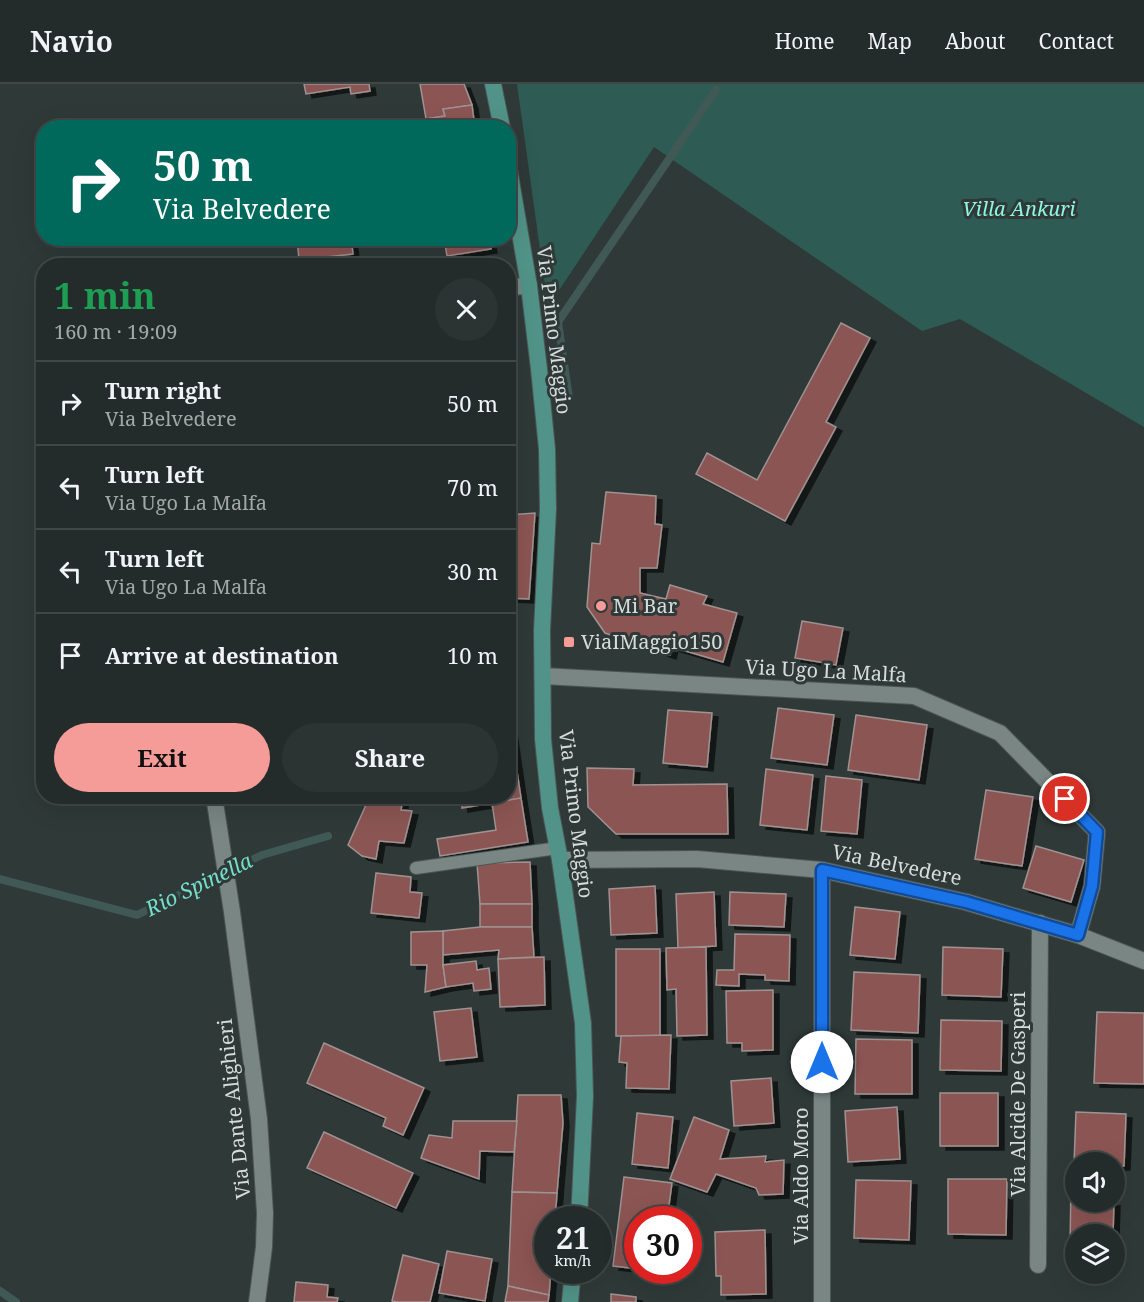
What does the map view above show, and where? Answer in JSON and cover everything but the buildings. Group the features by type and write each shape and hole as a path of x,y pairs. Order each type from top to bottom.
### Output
{"main road":[{"path":"493,84 500,120"},
{"name":"Via Primo Maggio","path":"516,210 529,286 547,449 548,509 542,630 543,739 550,808 559,854 583,1023 585,1096 580,1206"},
{"path":"570,1302 572,1284"}],"street":[{"path":"516,287 529,286"},
{"name":"Via Ugo La Malfa","path":"543,676 914,696 1000,733 1097,832 1092,886 1078,935"},
{"name":"Via Dante Alighieri","path":"215,804 232,912 259,1119 264,1176 264,1247 257,1302"},
{"name":"Via Belvedere","path":"559,854 697,859 822,870 966,902 1078,935 1144,961"},
{"name":"Via Aldo Moro","path":"822,870 822,1302"},
{"name":"Via Alcide De Gasperi","path":"1038,1266 1040,923"}],"lane":[{"path":"416,868 559,854"}],"green space":[{"name":"Villa Ankuri","path":"517,84 1144,84 1144,427 960,319 922,331 654,147 548,307"}],"waterway":[{"path":"569,398 558,322 716,90"},
{"name":"Rio Spinella","path":"0,879 137,915 262,855 328,836"},
{"path":"0,1291 16,1302"}],"place":[{"name":"Mi Bar","path":"601,606"},
{"name":"ViaIMaggio150","path":"569,642"}],"route":[{"path":"822,1062 822,870 966,902 1078,935 1092,886 1097,832 1065,799"}]}
